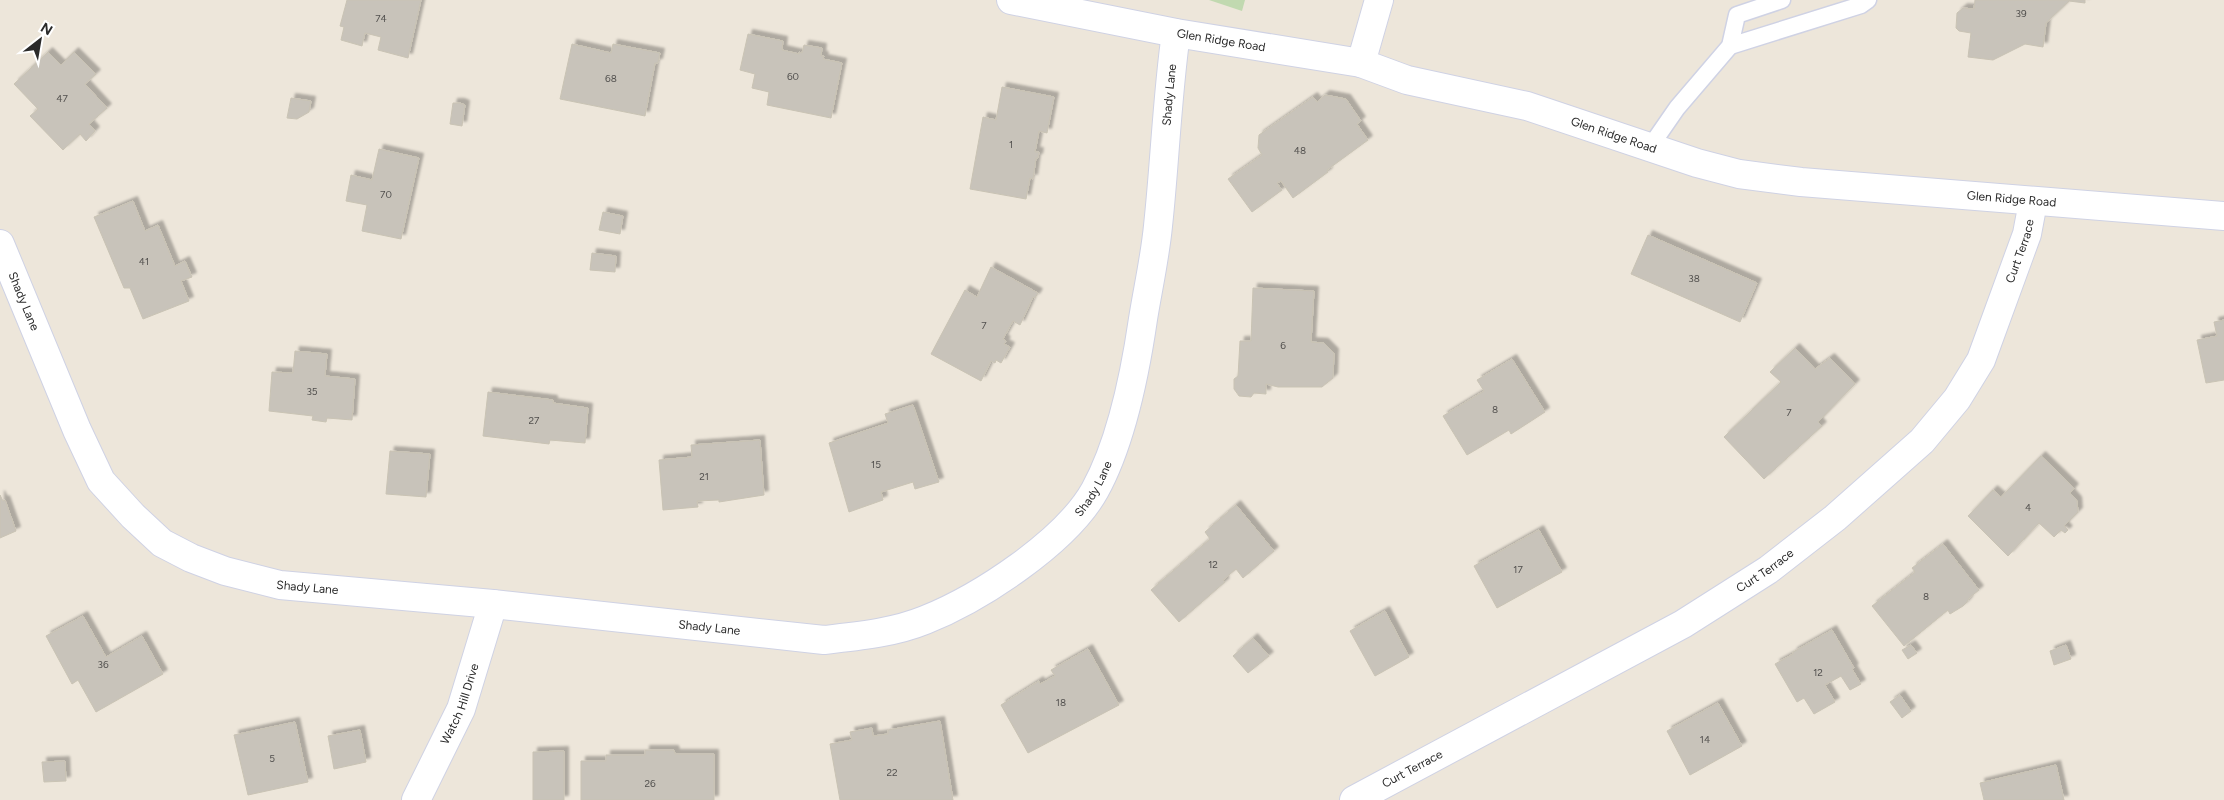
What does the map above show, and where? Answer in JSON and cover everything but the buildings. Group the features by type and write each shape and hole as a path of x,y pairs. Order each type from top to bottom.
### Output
{"street":[{"name":"Glen Ridge Road","path":"1011,0 1176,33 1361,63 1407,80 1527,106 1739,174 1801,182 2224,216"},
{"path":"1361,63 1379,0"},
{"name":"Shady Lane","path":"0,244 77,430 101,481 133,516 162,543 191,558 225,571 280,585 493,604 824,640 873,635 924,620 971,597 1024,564 1060,535 1095,490 1114,444 1135,375 1158,226 1176,33"},
{"name":"Curt Terrace","path":"1354,800 1691,619 1768,570 1835,518 1922,441 1957,399 1982,360 2027,234 2033,202"},
{"name":"Watch Hill Drive","path":"416,800 461,709 493,604"}],"lane":[{"path":"1650,147 1677,108 1730,46 1737,15 1782,0"},
{"path":"1730,46 1861,5 1868,0"}],"green space":[{"path":"1209,0 1245,0 1242,11"}]}
